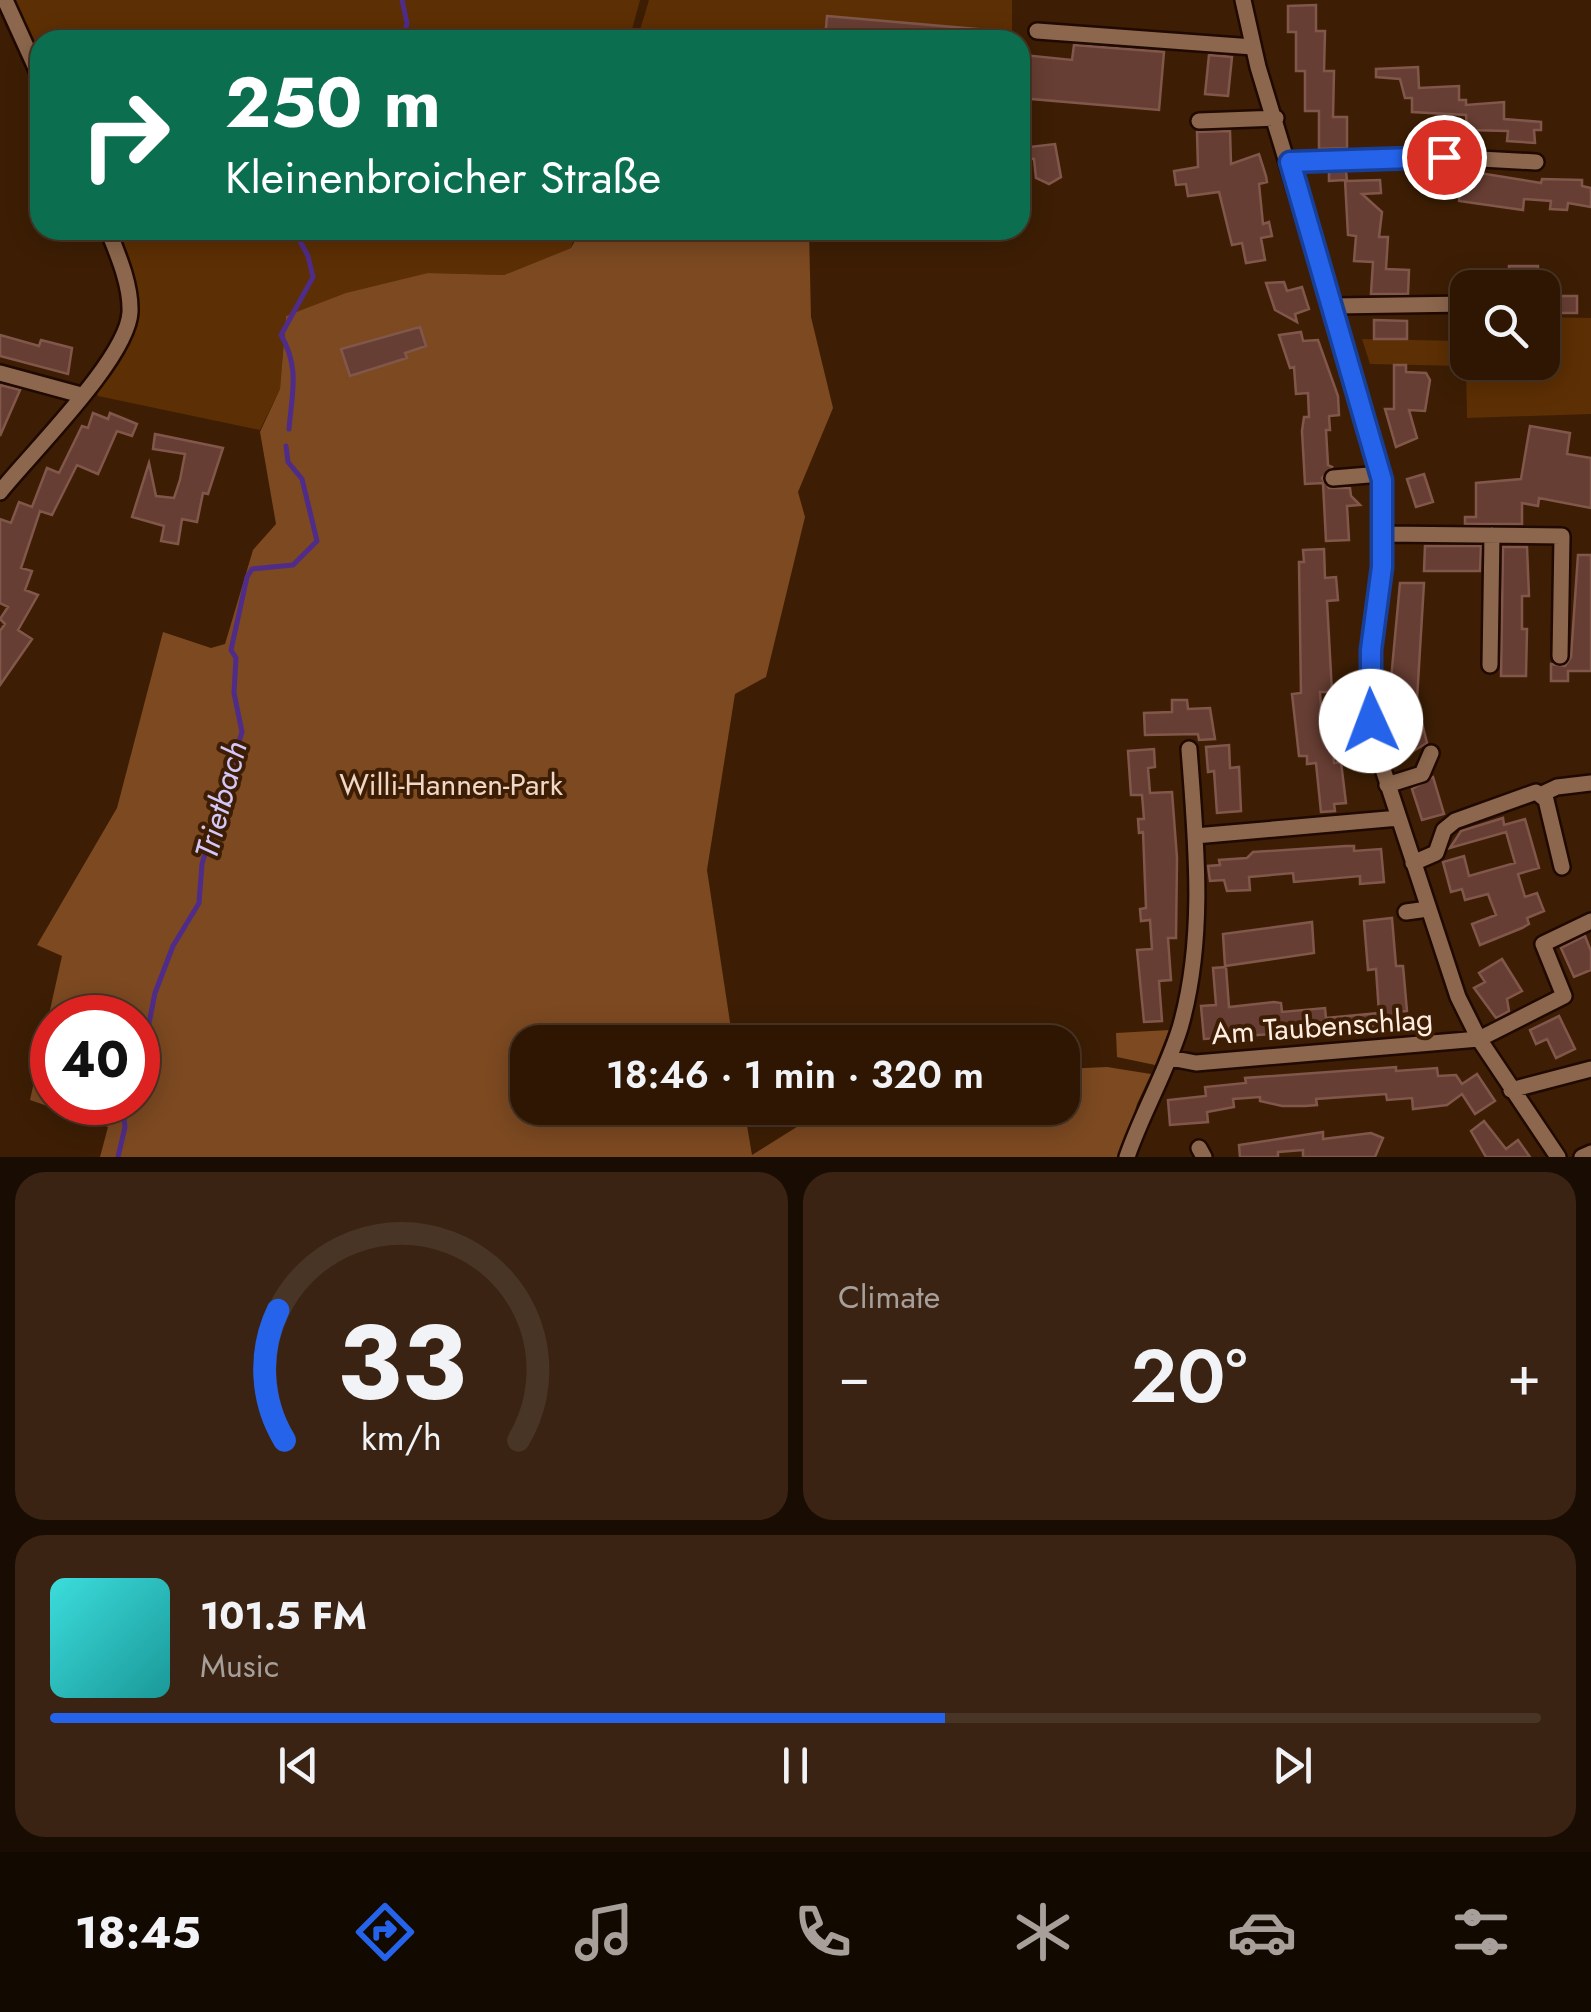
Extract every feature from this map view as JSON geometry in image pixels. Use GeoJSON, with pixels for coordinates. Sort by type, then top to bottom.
{"type":"FeatureCollection","features":[{"type":"Feature","properties":{"kind":"street"},"geometry":{"type":"LineString","coordinates":[[5,0],[30,56]]}},
{"type":"Feature","properties":{"kind":"street"},"geometry":{"type":"LineString","coordinates":[[1243,0],[1253,47],[1334,306],[1381,474],[1384,534],[1368,697],[1387,785],[1451,979],[1479,1039],[1558,1157]]}},
{"type":"Feature","properties":{"kind":"street"},"geometry":{"type":"LineString","coordinates":[[1037,32],[1253,47]]}},
{"type":"Feature","properties":{"kind":"street"},"geometry":{"type":"LineString","coordinates":[[1200,121],[1276,118]]}},
{"type":"Feature","properties":{"kind":"street"},"geometry":{"type":"LineString","coordinates":[[1290,162],[1444,157],[1536,162]]}},
{"type":"Feature","properties":{"kind":"street"},"geometry":{"type":"LineString","coordinates":[[0,492],[114,354],[130,316],[128,289],[111,240]]}},
{"type":"Feature","properties":{"kind":"street"},"geometry":{"type":"LineString","coordinates":[[1334,306],[1450,304]]}},
{"type":"Feature","properties":{"kind":"street"},"geometry":{"type":"LineString","coordinates":[[0,373],[81,396]]}},
{"type":"Feature","properties":{"kind":"street"},"geometry":{"type":"LineString","coordinates":[[1333,478],[1381,474]]}},
{"type":"Feature","properties":{"kind":"street"},"geometry":{"type":"LineString","coordinates":[[1456,516],[1456,535]]}},
{"type":"Feature","properties":{"kind":"street"},"geometry":{"type":"LineString","coordinates":[[1490,665],[1500,517]]}},
{"type":"Feature","properties":{"kind":"street"},"geometry":{"type":"LineString","coordinates":[[1384,534],[1562,536],[1560,656]]}},
{"type":"Feature","properties":{"kind":"street","name":"Am Taubenschlag"},"geometry":{"type":"LineString","coordinates":[[1126,1157],[1170,1058],[1190,978],[1196,918],[1189,750]]}},
{"type":"Feature","properties":{"kind":"street"},"geometry":{"type":"LineString","coordinates":[[1387,785],[1422,774],[1432,753]]}},
{"type":"Feature","properties":{"kind":"street"},"geometry":{"type":"LineString","coordinates":[[1413,863],[1436,853],[1444,830],[1455,820],[1534,793],[1591,783]]}},
{"type":"Feature","properties":{"kind":"street"},"geometry":{"type":"LineString","coordinates":[[1542,794],[1562,867]]}},
{"type":"Feature","properties":{"kind":"street"},"geometry":{"type":"LineString","coordinates":[[1195,836],[1398,818]]}},
{"type":"Feature","properties":{"kind":"street"},"geometry":{"type":"LineString","coordinates":[[1406,912],[1428,909]]}},
{"type":"Feature","properties":{"kind":"street"},"geometry":{"type":"LineString","coordinates":[[1479,1039],[1564,996],[1543,944],[1590,919]]}},
{"type":"Feature","properties":{"kind":"street","name":"Am Taubenschlag"},"geometry":{"type":"LineString","coordinates":[[1170,1058],[1196,1064],[1479,1039]]}},
{"type":"Feature","properties":{"kind":"street"},"geometry":{"type":"LineString","coordinates":[[1511,1090],[1591,1069]]}},
{"type":"Feature","properties":{"kind":"street"},"geometry":{"type":"LineString","coordinates":[[1582,1157],[1591,1153]]}},
{"type":"Feature","properties":{"kind":"shaded area"},"geometry":{"type":"Polygon","coordinates":[[[12,0],[640,0],[632,30],[30,30],[30,39],[12,0]]]}},
{"type":"Feature","properties":{"kind":"shaded area"},"geometry":{"type":"Polygon","coordinates":[[[649,0],[1012,0],[1012,30],[640,30],[649,0]]]}},
{"type":"Feature","properties":{"kind":"shaded area"},"geometry":{"type":"Polygon","coordinates":[[[119,240],[573,240],[571,248],[504,275],[428,273],[286,316],[280,389],[260,430],[98,396],[96,390],[113,369],[132,331],[136,314],[131,276],[119,240]]]}},
{"type":"Feature","properties":{"kind":"shaded area"},"geometry":{"type":"Polygon","coordinates":[[[1560,317],[1591,318],[1591,414],[1467,418],[1466,380],[1560,380],[1560,317]]]}},
{"type":"Feature","properties":{"kind":"shaded area"},"geometry":{"type":"Polygon","coordinates":[[[1362,339],[1450,341],[1450,366],[1370,364],[1362,339]]]}},
{"type":"Feature","properties":{"kind":"green space","name":"Willi-Hannen-Park"},"geometry":{"type":"Polygon","coordinates":[[[575,240],[809,240],[811,317],[833,408],[798,492],[805,517],[766,677],[735,694],[707,870],[730,1025],[510,1025],[510,1125],[747,1125],[752,1155],[800,1125],[1080,1125],[1080,1068],[1107,1067],[1151,1074],[1137,1104],[1122,1157],[100,1157],[108,1127],[102,1125],[160,1125],[160,995],[53,995],[62,956],[37,945],[117,808],[163,632],[211,648],[225,644],[253,550],[276,524],[260,432],[280,389],[286,316],[346,293],[428,273],[504,275],[571,248],[575,240]]]}},
{"type":"Feature","properties":{"kind":"green space"},"geometry":{"type":"Polygon","coordinates":[[[1169,1030],[1155,1065],[1117,1057],[1116,1033],[1169,1030]]]}},
{"type":"Feature","properties":{"kind":"building"},"geometry":{"type":"Polygon","coordinates":[[[1316,5],[1316,31],[1325,31],[1324,71],[1334,71],[1333,117],[1347,117],[1347,148],[1319,149],[1319,111],[1305,111],[1305,71],[1296,71],[1296,32],[1288,32],[1288,6],[1316,5]]]}},
{"type":"Feature","properties":{"kind":"building"},"geometry":{"type":"Polygon","coordinates":[[[827,16],[988,30],[826,30],[827,16]]]}},
{"type":"Feature","properties":{"kind":"building"},"geometry":{"type":"Polygon","coordinates":[[[1074,45],[1164,52],[1159,110],[1030,99],[1030,56],[1072,60],[1074,45]]]}},
{"type":"Feature","properties":{"kind":"building"},"geometry":{"type":"Polygon","coordinates":[[[1209,55],[1232,57],[1228,96],[1205,94],[1209,55]]]}},
{"type":"Feature","properties":{"kind":"building"},"geometry":{"type":"Polygon","coordinates":[[[1418,67],[1419,88],[1459,86],[1459,100],[1466,100],[1466,105],[1504,102],[1504,119],[1541,122],[1541,130],[1534,130],[1535,143],[1507,141],[1508,131],[1467,130],[1466,115],[1412,112],[1412,98],[1405,98],[1400,79],[1376,77],[1376,69],[1418,67]]]}},
{"type":"Feature","properties":{"kind":"building"},"geometry":{"type":"Polygon","coordinates":[[[1230,131],[1231,164],[1259,154],[1266,176],[1267,182],[1259,184],[1263,224],[1269,222],[1272,236],[1261,238],[1265,260],[1246,263],[1242,243],[1232,245],[1219,192],[1188,196],[1186,184],[1176,185],[1174,171],[1198,167],[1197,132],[1230,131]]]}},
{"type":"Feature","properties":{"kind":"building"},"geometry":{"type":"Polygon","coordinates":[[[1055,144],[1061,177],[1049,184],[1036,178],[1030,147],[1055,144]]]}},
{"type":"Feature","properties":{"kind":"building"},"geometry":{"type":"Polygon","coordinates":[[[1448,168],[1541,183],[1542,179],[1582,180],[1582,186],[1591,188],[1591,207],[1568,203],[1567,210],[1550,209],[1551,201],[1524,199],[1523,210],[1459,201],[1460,183],[1447,182],[1448,168]]]}},
{"type":"Feature","properties":{"kind":"building"},"geometry":{"type":"Polygon","coordinates":[[[1329,171],[1346,171],[1347,181],[1380,180],[1381,193],[1362,194],[1382,212],[1379,237],[1388,237],[1386,269],[1409,270],[1408,294],[1371,294],[1373,262],[1354,261],[1356,236],[1348,235],[1345,180],[1329,181],[1329,171]]]}},
{"type":"Feature","properties":{"kind":"building"},"geometry":{"type":"Polygon","coordinates":[[[1509,266],[1538,266],[1538,270],[1509,270],[1509,266]]]}},
{"type":"Feature","properties":{"kind":"building"},"geometry":{"type":"Polygon","coordinates":[[[1284,282],[1287,291],[1302,287],[1309,309],[1295,314],[1297,322],[1275,310],[1266,283],[1284,282]]]}},
{"type":"Feature","properties":{"kind":"building"},"geometry":{"type":"Polygon","coordinates":[[[1560,296],[1577,296],[1577,313],[1560,313],[1560,296]]]}},
{"type":"Feature","properties":{"kind":"building"},"geometry":{"type":"Polygon","coordinates":[[[1374,320],[1407,321],[1407,339],[1374,339],[1374,320]]]}},
{"type":"Feature","properties":{"kind":"building"},"geometry":{"type":"Polygon","coordinates":[[[420,327],[426,346],[405,353],[407,358],[350,376],[341,349],[420,327]]]}},
{"type":"Feature","properties":{"kind":"building"},"geometry":{"type":"Polygon","coordinates":[[[1301,332],[1303,341],[1318,340],[1338,396],[1339,415],[1329,416],[1330,430],[1326,430],[1328,465],[1332,467],[1322,478],[1329,488],[1350,488],[1351,496],[1360,505],[1347,506],[1349,540],[1326,541],[1323,483],[1305,484],[1302,431],[1304,417],[1309,417],[1308,393],[1296,394],[1294,367],[1290,368],[1279,335],[1301,332]]]}},
{"type":"Feature","properties":{"kind":"building"},"geometry":{"type":"Polygon","coordinates":[[[0,335],[39,346],[41,340],[72,348],[68,374],[0,356],[0,335]]]}},
{"type":"Feature","properties":{"kind":"building"},"geometry":{"type":"Polygon","coordinates":[[[1394,365],[1406,365],[1406,372],[1426,373],[1430,380],[1425,411],[1409,410],[1417,438],[1396,447],[1385,409],[1394,409],[1394,365]]]}},
{"type":"Feature","properties":{"kind":"building"},"geometry":{"type":"Polygon","coordinates":[[[0,385],[20,390],[0,436],[0,385]]]}},
{"type":"Feature","properties":{"kind":"building"},"geometry":{"type":"Polygon","coordinates":[[[93,413],[108,419],[110,413],[137,424],[132,436],[117,431],[98,474],[77,465],[52,515],[40,511],[21,568],[32,571],[25,590],[38,595],[18,630],[32,639],[0,685],[0,631],[5,624],[0,619],[8,607],[0,603],[0,519],[11,523],[19,502],[32,507],[47,468],[59,473],[82,426],[88,428],[93,413]]]}},
{"type":"Feature","properties":{"kind":"building"},"geometry":{"type":"Polygon","coordinates":[[[1530,426],[1570,433],[1567,454],[1591,458],[1591,508],[1539,498],[1538,506],[1522,503],[1522,524],[1465,524],[1465,517],[1476,517],[1476,483],[1521,479],[1530,426]]]}},
{"type":"Feature","properties":{"kind":"building"},"geometry":{"type":"Polygon","coordinates":[[[155,434],[223,448],[208,494],[203,493],[197,522],[182,519],[178,544],[161,541],[164,526],[132,517],[149,463],[156,496],[174,498],[180,480],[185,454],[153,449],[155,434]]]}},
{"type":"Feature","properties":{"kind":"building"},"geometry":{"type":"Polygon","coordinates":[[[1424,474],[1433,502],[1416,507],[1407,479],[1424,474]]]}},
{"type":"Feature","properties":{"kind":"building"},"geometry":{"type":"Polygon","coordinates":[[[1425,546],[1481,546],[1480,571],[1424,571],[1425,546]]]}},
{"type":"Feature","properties":{"kind":"building"},"geometry":{"type":"Polygon","coordinates":[[[1503,547],[1527,547],[1529,596],[1522,596],[1522,629],[1527,629],[1526,676],[1501,676],[1503,547]]]}},
{"type":"Feature","properties":{"kind":"building"},"geometry":{"type":"Polygon","coordinates":[[[1324,549],[1325,578],[1336,577],[1338,600],[1327,601],[1332,692],[1320,692],[1323,740],[1333,739],[1334,763],[1341,762],[1346,803],[1334,804],[1335,811],[1321,812],[1316,763],[1307,764],[1307,756],[1299,756],[1292,694],[1301,693],[1299,562],[1304,562],[1303,550],[1324,549]]]}},
{"type":"Feature","properties":{"kind":"building"},"geometry":{"type":"Polygon","coordinates":[[[1578,555],[1591,555],[1591,671],[1568,671],[1568,681],[1551,681],[1551,664],[1565,666],[1571,657],[1578,555]]]}},
{"type":"Feature","properties":{"kind":"building"},"geometry":{"type":"Polygon","coordinates":[[[1400,583],[1424,583],[1416,716],[1420,715],[1427,743],[1408,754],[1407,747],[1400,749],[1394,701],[1389,701],[1400,583]]]}},
{"type":"Feature","properties":{"kind":"building"},"geometry":{"type":"Polygon","coordinates":[[[1172,700],[1187,700],[1188,709],[1210,708],[1215,739],[1199,740],[1198,734],[1145,735],[1144,713],[1172,712],[1172,700]]]}},
{"type":"Feature","properties":{"kind":"building"},"geometry":{"type":"Polygon","coordinates":[[[1229,745],[1230,768],[1239,767],[1241,811],[1217,813],[1214,771],[1208,772],[1206,747],[1229,745]]]}},
{"type":"Feature","properties":{"kind":"building"},"geometry":{"type":"Polygon","coordinates":[[[1154,749],[1155,767],[1148,768],[1150,793],[1172,792],[1177,858],[1176,938],[1168,938],[1171,980],[1159,981],[1162,1021],[1144,1022],[1137,950],[1152,949],[1150,920],[1141,921],[1140,909],[1146,908],[1143,832],[1139,833],[1138,819],[1144,819],[1142,795],[1131,795],[1128,751],[1154,749]]]}},
{"type":"Feature","properties":{"kind":"building"},"geometry":{"type":"Polygon","coordinates":[[[1433,777],[1444,814],[1422,820],[1412,789],[1433,777]]]}},
{"type":"Feature","properties":{"kind":"building"},"geometry":{"type":"Polygon","coordinates":[[[1503,818],[1504,825],[1525,819],[1539,868],[1518,874],[1525,897],[1537,893],[1544,911],[1527,918],[1529,924],[1522,928],[1480,945],[1472,924],[1496,915],[1488,894],[1465,900],[1462,889],[1451,892],[1443,862],[1464,856],[1469,876],[1515,863],[1506,832],[1450,848],[1461,831],[1503,818]]]}},
{"type":"Feature","properties":{"kind":"building"},"geometry":{"type":"Polygon","coordinates":[[[1354,846],[1354,851],[1381,849],[1384,882],[1360,884],[1360,876],[1294,882],[1293,873],[1249,877],[1250,890],[1227,891],[1224,880],[1210,881],[1208,866],[1220,865],[1219,860],[1247,858],[1253,852],[1354,846]]]}},
{"type":"Feature","properties":{"kind":"building"},"geometry":{"type":"Polygon","coordinates":[[[1392,918],[1396,966],[1403,966],[1407,1011],[1394,1012],[1395,1025],[1204,1039],[1201,1006],[1216,1005],[1213,968],[1226,967],[1229,1007],[1274,1002],[1281,1003],[1282,1012],[1325,1008],[1326,1018],[1379,1013],[1376,969],[1368,970],[1364,921],[1392,918]]]}},
{"type":"Feature","properties":{"kind":"building"},"geometry":{"type":"Polygon","coordinates":[[[1312,922],[1314,953],[1225,966],[1223,934],[1312,922]]]}},
{"type":"Feature","properties":{"kind":"building"},"geometry":{"type":"Polygon","coordinates":[[[1585,936],[1591,951],[1591,970],[1574,977],[1561,948],[1585,936]]]}},
{"type":"Feature","properties":{"kind":"building"},"geometry":{"type":"Polygon","coordinates":[[[1502,959],[1522,991],[1507,999],[1509,1011],[1496,1018],[1474,988],[1485,982],[1479,973],[1502,959]]]}},
{"type":"Feature","properties":{"kind":"building"},"geometry":{"type":"Polygon","coordinates":[[[1559,1016],[1575,1049],[1556,1058],[1547,1039],[1536,1044],[1530,1030],[1559,1016]]]}},
{"type":"Feature","properties":{"kind":"building"},"geometry":{"type":"Polygon","coordinates":[[[1396,1067],[1396,1071],[1437,1068],[1438,1076],[1456,1075],[1462,1084],[1477,1074],[1495,1101],[1475,1114],[1462,1094],[1447,1105],[1413,1109],[1412,1098],[1387,1100],[1386,1094],[1316,1099],[1317,1105],[1305,1106],[1282,1106],[1260,1101],[1260,1097],[1233,1099],[1234,1107],[1207,1112],[1208,1122],[1170,1125],[1168,1100],[1206,1096],[1205,1087],[1246,1083],[1245,1078],[1396,1067]]]}},
{"type":"Feature","properties":{"kind":"building"},"geometry":{"type":"Polygon","coordinates":[[[1484,1121],[1506,1149],[1518,1140],[1530,1157],[1486,1157],[1471,1131],[1484,1121]]]}},
{"type":"Feature","properties":{"kind":"building"},"geometry":{"type":"Polygon","coordinates":[[[1323,1132],[1323,1139],[1371,1133],[1383,1138],[1375,1157],[1303,1157],[1303,1150],[1278,1152],[1278,1157],[1240,1157],[1239,1145],[1323,1132]]]}},
{"type":"Feature","properties":{"kind":"waterway","name":"Trietbach"},"geometry":{"type":"LineString","coordinates":[[402,0],[405,30]]}},
{"type":"Feature","properties":{"kind":"waterway","name":"Trietbach"},"geometry":{"type":"LineString","coordinates":[[289,429],[293,370],[281,335],[313,277],[299,240]]}},
{"type":"Feature","properties":{"kind":"waterway","name":"Trietbach"},"geometry":{"type":"LineString","coordinates":[[155,995],[173,946],[199,903],[202,864],[242,732],[234,693],[236,658],[231,650],[247,577],[252,569],[293,565],[317,541],[302,479],[288,462],[286,446]]}},
{"type":"Feature","properties":{"kind":"waterway","name":"Trietbach"},"geometry":{"type":"LineString","coordinates":[[118,1157],[125,1125]]}},
{"type":"Feature","properties":{"kind":"route"},"geometry":{"type":"LineString","coordinates":[[1371,721],[1368,697],[1382,567],[1382,480],[1290,162],[1444,157]]}}]}
